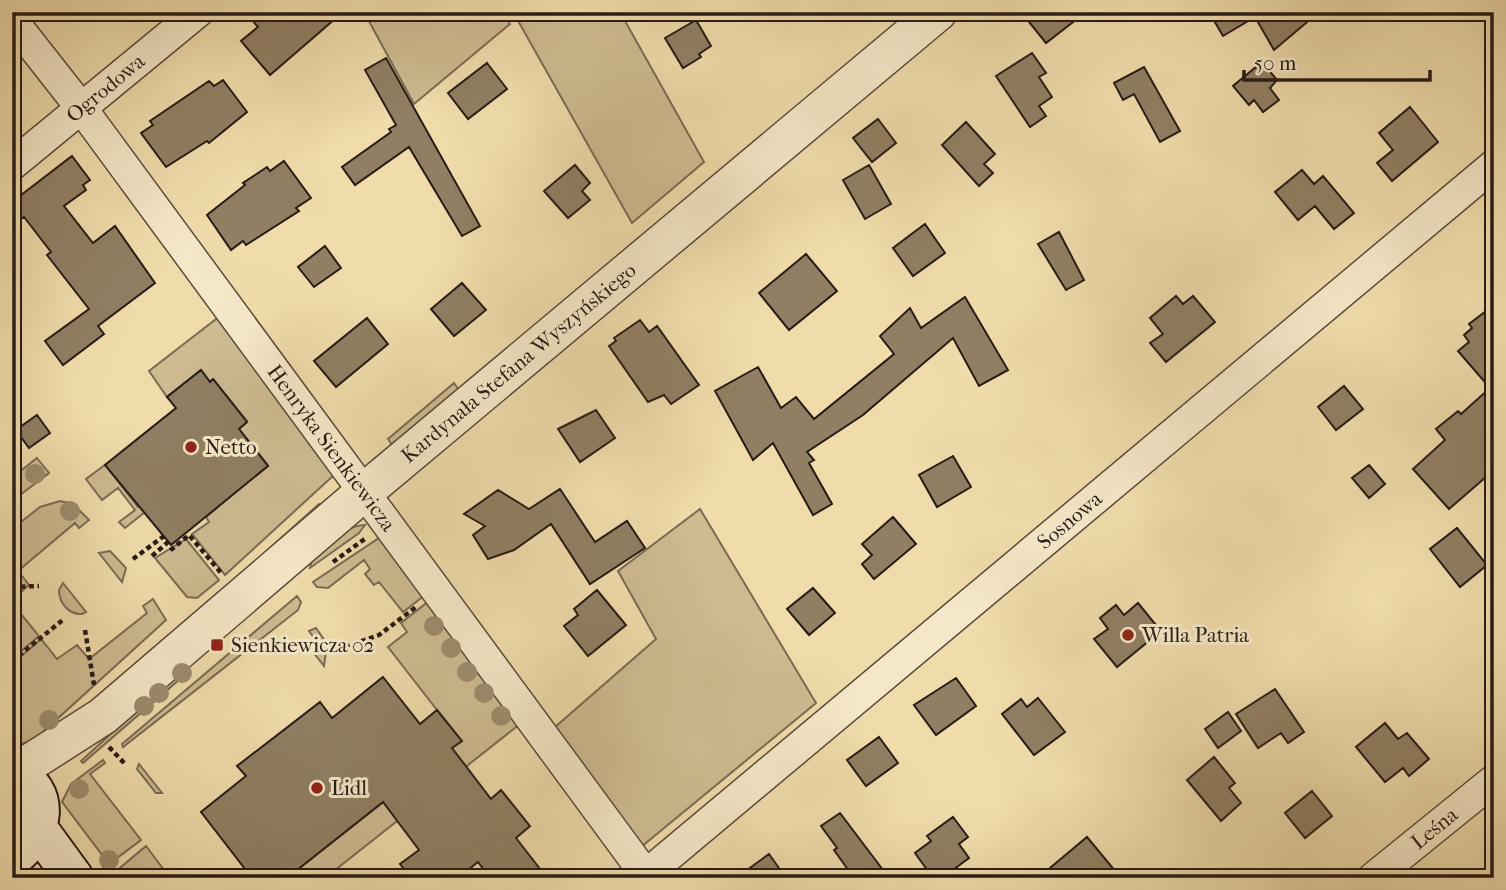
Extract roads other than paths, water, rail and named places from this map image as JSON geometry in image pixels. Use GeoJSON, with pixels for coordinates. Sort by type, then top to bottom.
{"type":"FeatureCollection","features":[{"type":"Feature","properties":{"kind":"main road"},"geometry":{"type":"LineString","coordinates":[[25,793],[28,847],[12,858],[42,878]]}},
{"type":"Feature","properties":{"kind":"main road"},"geometry":{"type":"LineString","coordinates":[[25,793],[74,878]]}},
{"type":"Feature","properties":{"kind":"street","name":"Ogrodowa"},"geometry":{"type":"LineString","coordinates":[[12,165],[198,12]]}},
{"type":"Feature","properties":{"kind":"street","name":"Kardynała Stefana Wyszyńskiego"},"geometry":{"type":"LineString","coordinates":[[25,793],[102,717],[363,494],[938,12]]}},
{"type":"Feature","properties":{"kind":"street","name":"Henryka Sienkiewicza"},"geometry":{"type":"LineString","coordinates":[[12,20],[82,109],[363,494],[648,876]]}},
{"type":"Feature","properties":{"kind":"street","name":"Sosnowa"},"geometry":{"type":"LineString","coordinates":[[648,876],[1494,165]]}},
{"type":"Feature","properties":{"kind":"street","name":"Leśna"},"geometry":{"type":"LineString","coordinates":[[1373,878],[1494,780]]}},
{"type":"Feature","properties":{"kind":"place","name":"Netto"},"geometry":{"type":"Point","coordinates":[191,447]}},
{"type":"Feature","properties":{"kind":"place","name":"Willa Patria"},"geometry":{"type":"Point","coordinates":[1128,635]}},
{"type":"Feature","properties":{"kind":"place","name":"Sienkiewicza 02"},"geometry":{"type":"Point","coordinates":[217,645]}},
{"type":"Feature","properties":{"kind":"place","name":"Lidl"},"geometry":{"type":"Point","coordinates":[317,788]}}]}
